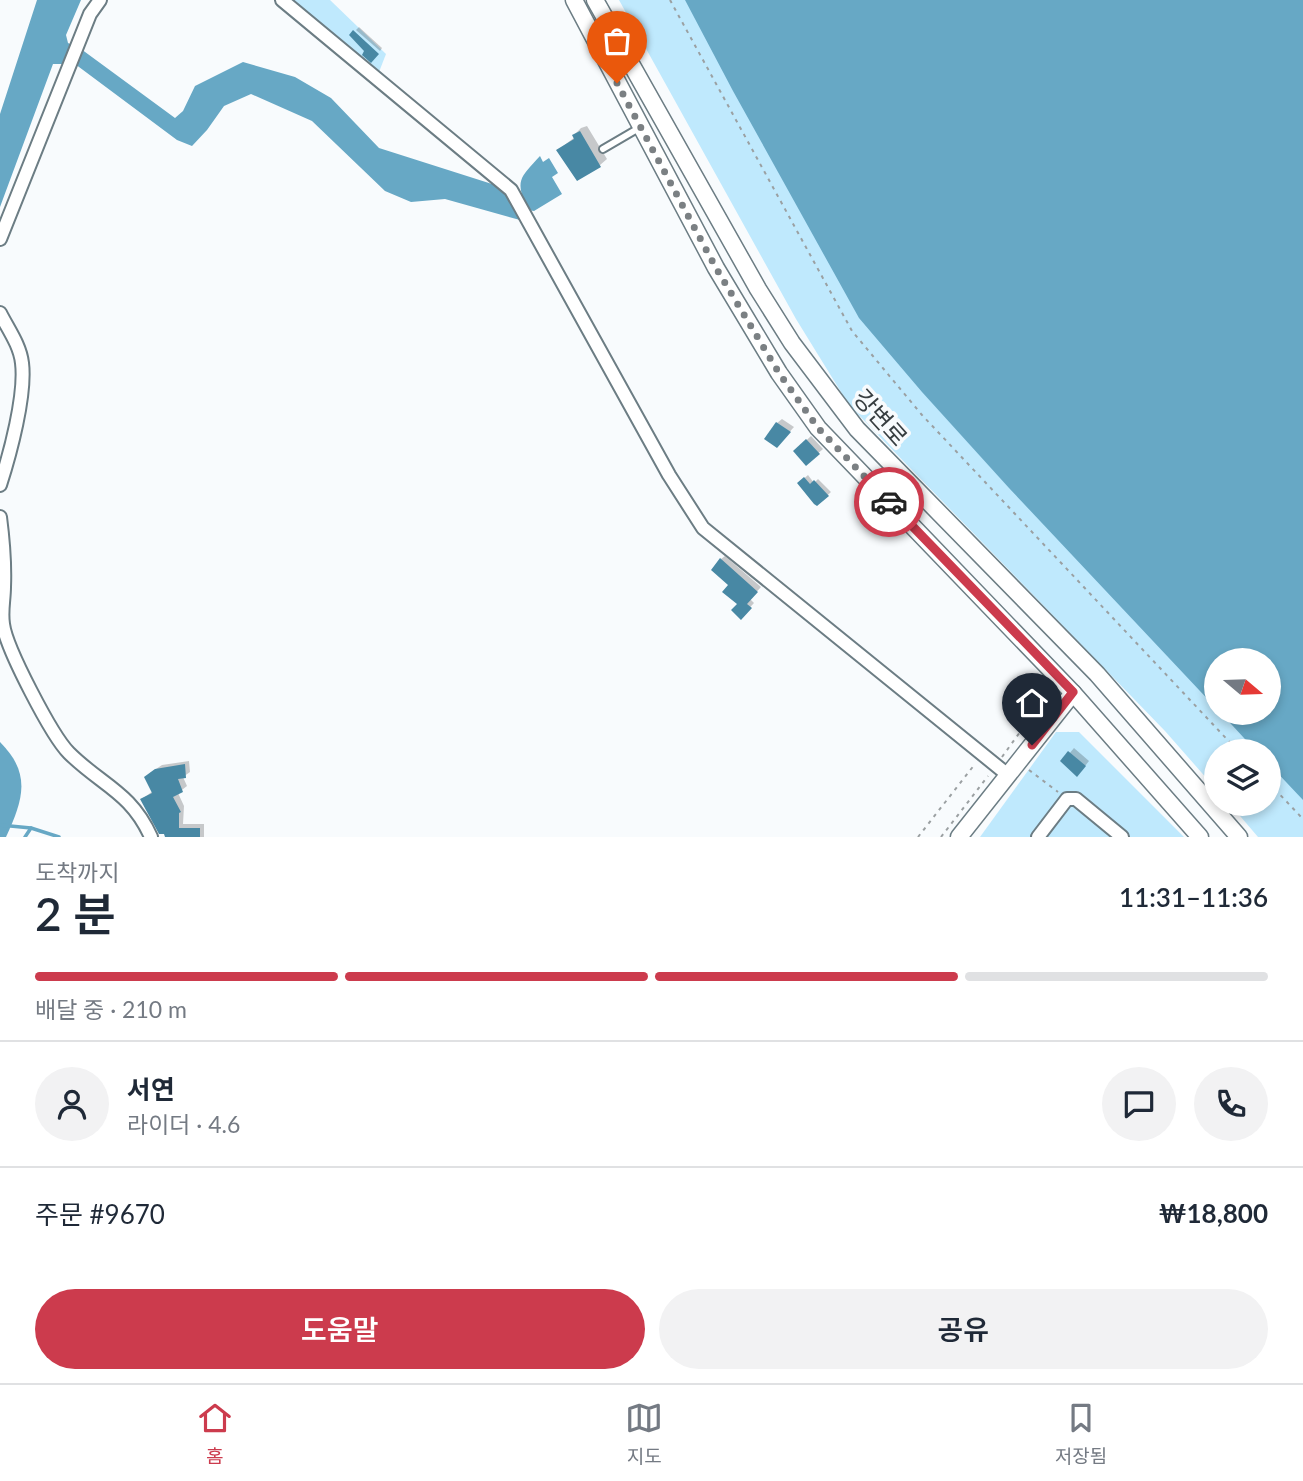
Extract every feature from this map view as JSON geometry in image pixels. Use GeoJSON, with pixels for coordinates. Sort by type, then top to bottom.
{"type":"FeatureCollection","features":[{"type":"Feature","properties":{"kind":"street"},"geometry":{"type":"LineString","coordinates":[[0,239],[90,14],[100,0]]}},
{"type":"Feature","properties":{"kind":"street"},"geometry":{"type":"LineString","coordinates":[[282,0],[511,190],[669,475],[703,528],[982,754],[1013,768]]}},
{"type":"Feature","properties":{"kind":"street","name":"강변로"},"geometry":{"type":"LineString","coordinates":[[574,0],[723,279],[779,373],[818,428],[1073,692],[1200,837]]}},
{"type":"Feature","properties":{"kind":"street","name":"강변로"},"geometry":{"type":"LineString","coordinates":[[596,0],[758,289],[824,389],[857,429],[1097,674],[1239,837]]}},
{"type":"Feature","properties":{"kind":"street"},"geometry":{"type":"LineString","coordinates":[[0,313],[17,345],[22,362],[22,381],[11,453],[0,485]]}},
{"type":"Feature","properties":{"kind":"street"},"geometry":{"type":"LineString","coordinates":[[0,517],[4,547],[3,628],[26,681],[68,753],[123,796],[138,813],[151,837]]}},
{"type":"Feature","properties":{"kind":"street"},"geometry":{"type":"LineString","coordinates":[[959,837],[1073,692]]}},
{"type":"Feature","properties":{"kind":"street"},"geometry":{"type":"LineString","coordinates":[[1038,837],[1067,799],[1076,799],[1122,837]]}},
{"type":"Feature","properties":{"kind":"lane"},"geometry":{"type":"LineString","coordinates":[[603,149],[641,127]]}},
{"type":"Feature","properties":{"kind":"path"},"geometry":{"type":"LineString","coordinates":[[670,0],[852,331],[922,415],[1227,739]]}},
{"type":"Feature","properties":{"kind":"path"},"geometry":{"type":"LineString","coordinates":[[918,837],[982,754]]}},
{"type":"Feature","properties":{"kind":"path"},"geometry":{"type":"LineString","coordinates":[[1013,768],[1067,799]]}},
{"type":"Feature","properties":{"kind":"path"},"geometry":{"type":"LineString","coordinates":[[1281,796],[1303,819]]}},
{"type":"Feature","properties":{"kind":"shaded area"},"geometry":{"type":"Polygon","coordinates":[[[37,0],[81,0],[66,35],[68,43],[81,49],[175,118],[183,111],[195,86],[243,62],[295,77],[331,98],[379,148],[492,184],[511,199],[522,215],[520,220],[445,199],[411,202],[385,191],[312,121],[251,94],[224,106],[192,146],[177,140],[75,64],[53,64],[0,207],[0,114],[37,0]]]}},
{"type":"Feature","properties":{"kind":"shaded area"},"geometry":{"type":"Polygon","coordinates":[[[290,0],[330,0],[386,54],[379,72],[290,0]]]}},
{"type":"Feature","properties":{"kind":"shaded area"},"geometry":{"type":"Polygon","coordinates":[[[619,0],[1303,0],[1303,837],[1258,837],[1240,816],[1281,816],[1281,739],[1204,739],[1204,775],[1165,731],[849,405],[796,319],[619,0]]]}},
{"type":"Feature","properties":{"kind":"shaded area"},"geometry":{"type":"Polygon","coordinates":[[[685,0],[1303,0],[1303,800],[1281,777],[1281,739],[1245,739],[1232,725],[1281,725],[1281,648],[1204,648],[1204,695],[1009,488],[859,318],[685,0]]]}},
{"type":"Feature","properties":{"kind":"shaded area"},"geometry":{"type":"Polygon","coordinates":[[[540,156],[543,162],[549,158],[558,173],[552,177],[562,194],[534,211],[528,210],[521,192],[521,180],[540,156]]]}},
{"type":"Feature","properties":{"kind":"shaded area"},"geometry":{"type":"Polygon","coordinates":[[[1056,732],[1079,732],[1184,837],[980,837],[1056,732]]]}},
{"type":"Feature","properties":{"kind":"shaded area"},"geometry":{"type":"Polygon","coordinates":[[[0,742],[17,765],[21,788],[17,811],[6,837],[0,837],[0,742]]]}},
{"type":"Feature","properties":{"kind":"building"},"geometry":{"type":"Polygon","coordinates":[[[353,30],[379,54],[371,63],[362,55],[364,51],[349,35],[353,30]]]}},
{"type":"Feature","properties":{"kind":"building"},"geometry":{"type":"Polygon","coordinates":[[[580,131],[601,167],[577,181],[556,150],[574,139],[572,135],[580,131]]]}},
{"type":"Feature","properties":{"kind":"building"},"geometry":{"type":"Polygon","coordinates":[[[776,422],[791,432],[777,448],[764,439],[776,422]]]}},
{"type":"Feature","properties":{"kind":"building"},"geometry":{"type":"Polygon","coordinates":[[[806,439],[820,454],[806,466],[793,451],[806,439]]]}},
{"type":"Feature","properties":{"kind":"building"},"geometry":{"type":"Polygon","coordinates":[[[804,477],[810,484],[814,480],[829,496],[817,506],[797,483],[804,477]]]}},
{"type":"Feature","properties":{"kind":"building"},"geometry":{"type":"Polygon","coordinates":[[[720,558],[758,592],[747,604],[752,608],[741,620],[731,610],[737,604],[722,592],[728,585],[711,570],[720,558]]]}},
{"type":"Feature","properties":{"kind":"building"},"geometry":{"type":"Polygon","coordinates":[[[1068,751],[1086,766],[1077,777],[1060,761],[1068,751]]]}},
{"type":"Feature","properties":{"kind":"building"},"geometry":{"type":"Polygon","coordinates":[[[185,764],[186,778],[178,779],[183,792],[173,797],[181,812],[179,828],[200,828],[200,837],[165,837],[164,834],[159,834],[140,799],[152,793],[144,777],[155,769],[185,764]]]}},
{"type":"Feature","properties":{"kind":"waterway"},"geometry":{"type":"LineString","coordinates":[[0,825],[31,828],[59,837]]}},
{"type":"Feature","properties":{"kind":"waterway"},"geometry":{"type":"LineString","coordinates":[[25,837],[31,828]]}},
{"type":"Feature","properties":{"kind":"way so far"},"geometry":{"type":"LineString","coordinates":[[617,83],[716,268],[779,373],[818,428],[889,502]]}},
{"type":"Feature","properties":{"kind":"route"},"geometry":{"type":"LineString","coordinates":[[889,502],[1073,692],[1032,745]]}}]}
